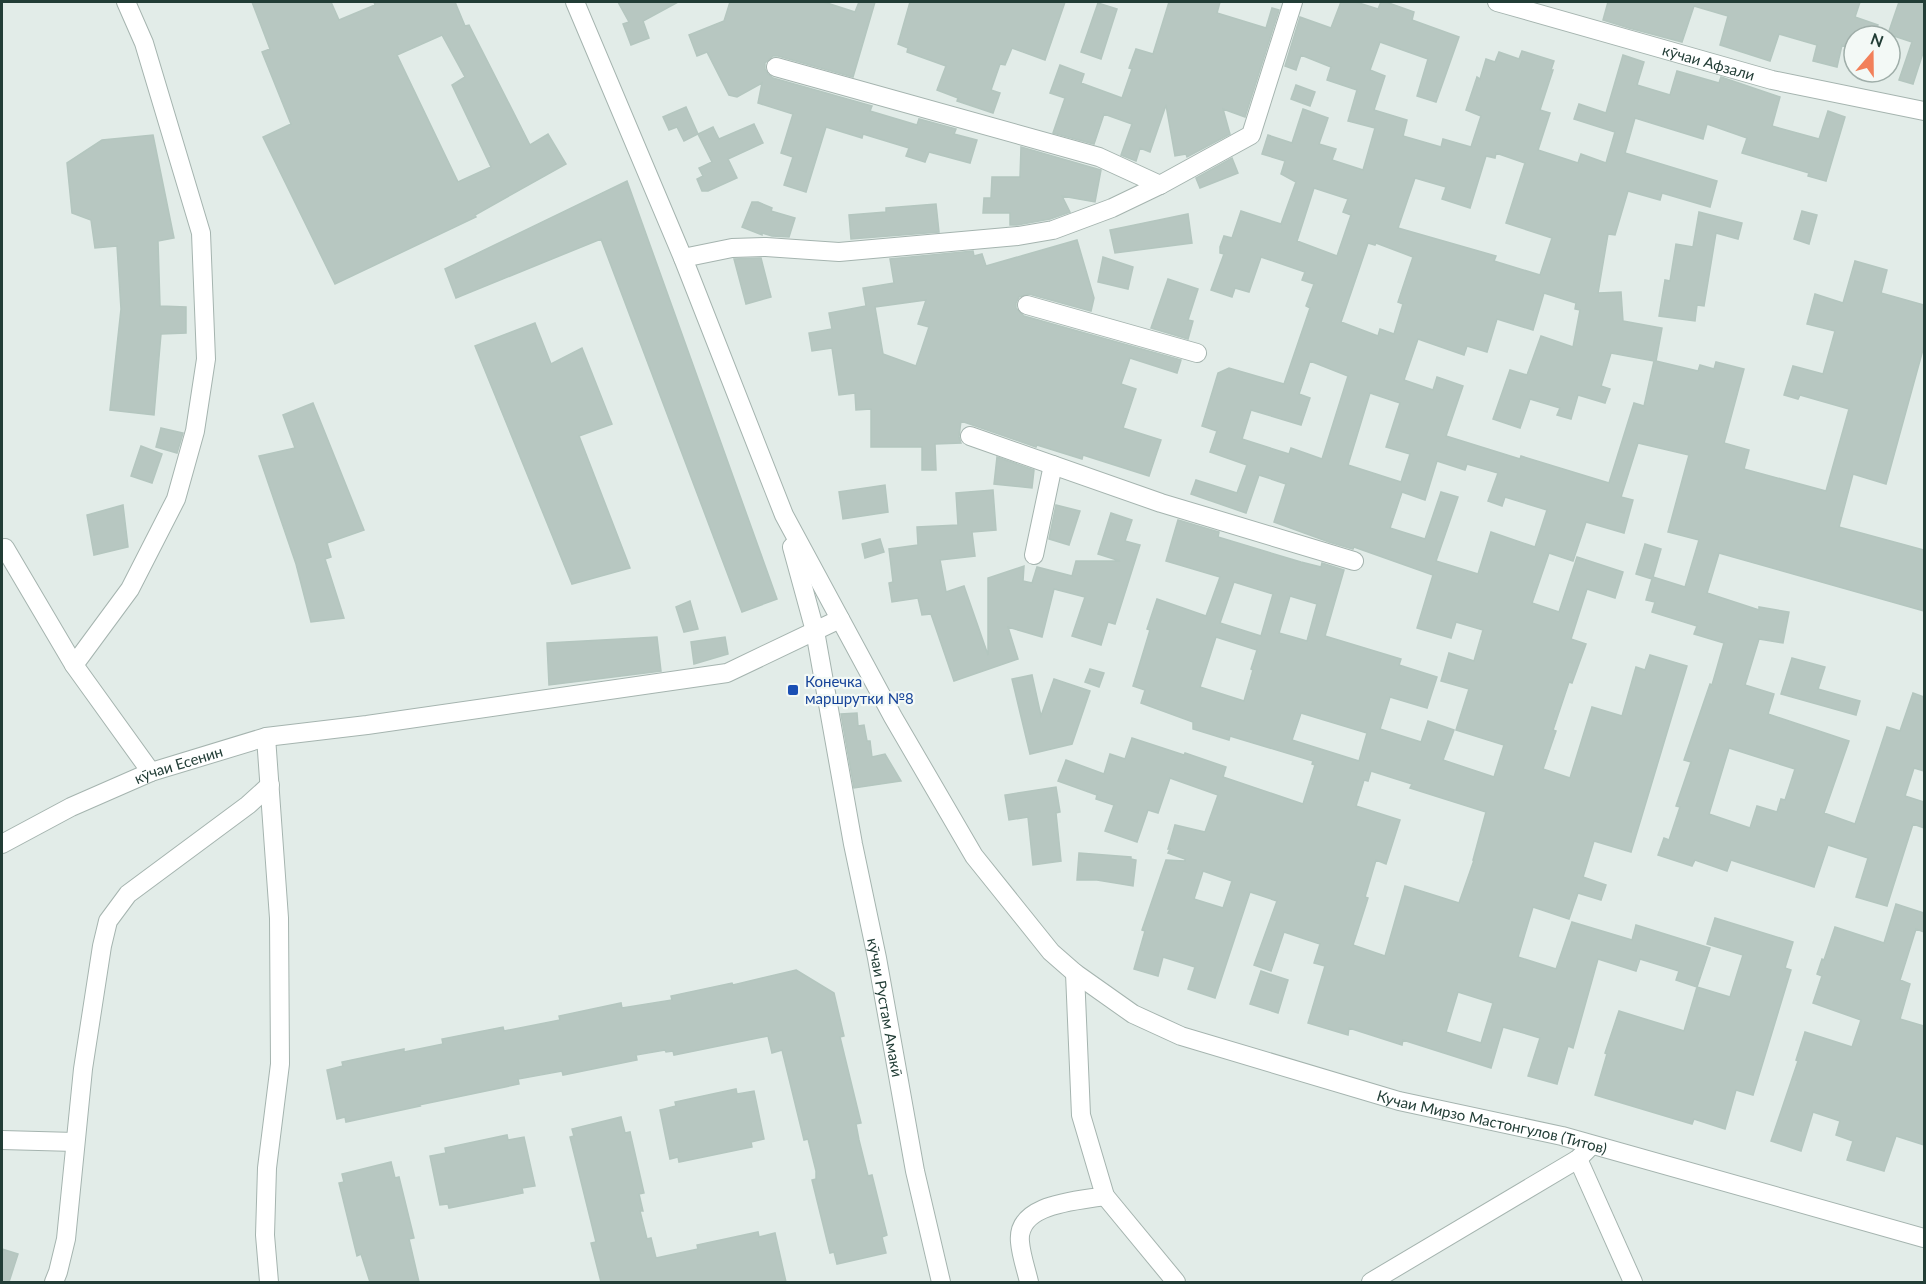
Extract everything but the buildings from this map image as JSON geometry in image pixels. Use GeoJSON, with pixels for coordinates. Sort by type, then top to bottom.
{"type":"FeatureCollection","features":[{"type":"Feature","properties":{"kind":"street"},"geometry":{"type":"LineString","coordinates":[[74,665],[130,589],[176,499],[195,431],[206,359],[201,233],[144,43],[126,2]]}},
{"type":"Feature","properties":{"kind":"street"},"geometry":{"type":"LineString","coordinates":[[574,2],[683,258],[784,515]]}},
{"type":"Feature","properties":{"kind":"street"},"geometry":{"type":"LineString","coordinates":[[683,258],[732,248],[766,247],[839,252],[1018,236],[1053,230],[1112,208],[1160,185],[1251,135],[1293,2]]}},
{"type":"Feature","properties":{"kind":"street","name":"кӯчаи Афзали"},"geometry":{"type":"LineString","coordinates":[[1497,2],[1772,80],[1924,111]]}},
{"type":"Feature","properties":{"kind":"street"},"geometry":{"type":"LineString","coordinates":[[776,67],[1099,158],[1160,185]]}},
{"type":"Feature","properties":{"kind":"street"},"geometry":{"type":"LineString","coordinates":[[1028,305],[1197,353]]}},
{"type":"Feature","properties":{"kind":"street"},"geometry":{"type":"LineString","coordinates":[[970,436],[1161,502],[1354,561]]}},
{"type":"Feature","properties":{"kind":"street"},"geometry":{"type":"LineString","coordinates":[[1034,555],[1053,465]]}},
{"type":"Feature","properties":{"kind":"street","name":"Кучаи Мирзо Мастонгулов (Титов)"},"geometry":{"type":"LineString","coordinates":[[784,515],[912,751],[974,856],[1051,952],[1075,973],[1133,1014],[1181,1036],[1399,1101],[1562,1136],[1584,1152],[1924,1238]]}},
{"type":"Feature","properties":{"kind":"street","name":"кӯчаи Рустам Амакӣ"},"geometry":{"type":"LineString","coordinates":[[784,515],[815,631],[915,1171],[941,1282]]}},
{"type":"Feature","properties":{"kind":"street"},"geometry":{"type":"LineString","coordinates":[[5,548],[74,665],[151,772]]}},
{"type":"Feature","properties":{"kind":"street","name":"кӯчаи Есенин"},"geometry":{"type":"LineString","coordinates":[[2,844],[71,807],[151,772],[266,737],[367,725],[727,673],[840,619]]}},
{"type":"Feature","properties":{"kind":"street"},"geometry":{"type":"LineString","coordinates":[[266,737],[279,918],[280,1064],[267,1167],[265,1235],[269,1282]]}},
{"type":"Feature","properties":{"kind":"street"},"geometry":{"type":"LineString","coordinates":[[54,1282],[66,1239],[75,1142],[100,957],[108,921],[128,894],[248,805],[270,785]]}},
{"type":"Feature","properties":{"kind":"street"},"geometry":{"type":"LineString","coordinates":[[1075,973],[1081,1115],[1105,1196],[1176,1282]]}},
{"type":"Feature","properties":{"kind":"street"},"geometry":{"type":"LineString","coordinates":[[2,1140],[75,1142]]}},
{"type":"Feature","properties":{"kind":"street"},"geometry":{"type":"LineString","coordinates":[[1371,1282],[1584,1152],[1633,1282]]}},
{"type":"Feature","properties":{"kind":"street"},"geometry":{"type":"LineString","coordinates":[[1029,1282],[1019,1240],[1022,1225],[1028,1216],[1040,1209],[1105,1196]]}},
{"type":"Feature","properties":{"kind":"place","name":"Конечка маршрутки №8"},"geometry":{"type":"Point","coordinates":[793,690]}}]}
